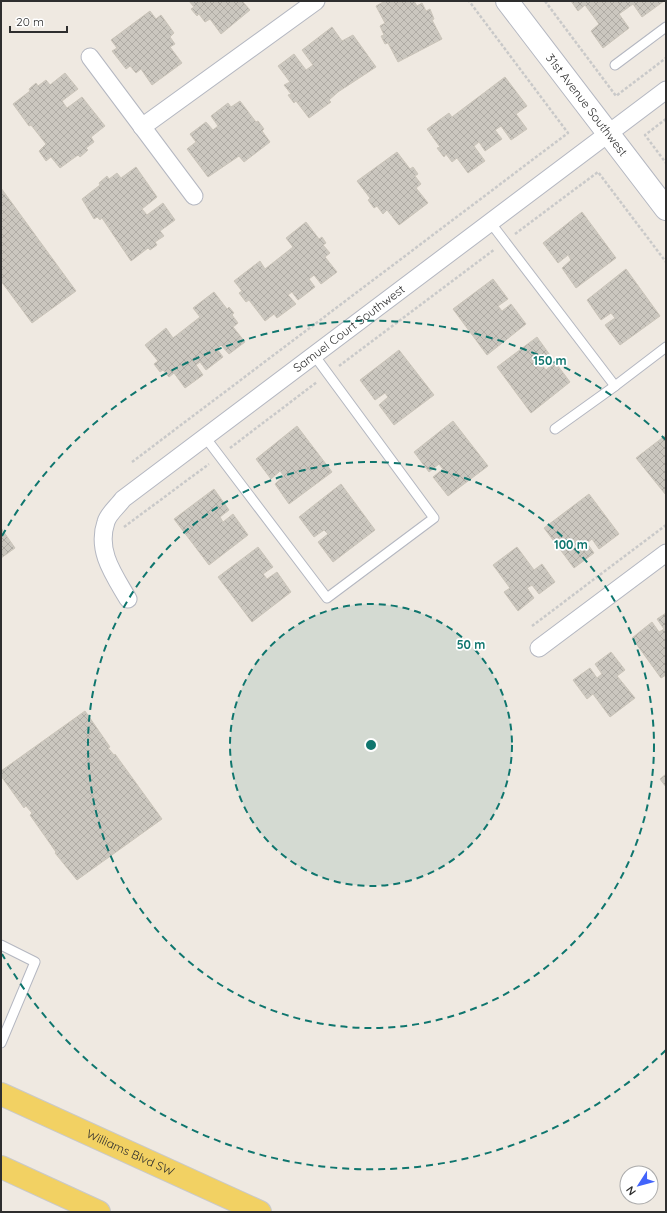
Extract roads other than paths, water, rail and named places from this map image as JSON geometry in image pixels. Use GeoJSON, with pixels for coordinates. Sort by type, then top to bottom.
{"type":"FeatureCollection","features":[{"type":"Feature","properties":{"kind":"main road","name":"Williams Blvd SW"},"geometry":{"type":"LineString","coordinates":[[1,1094],[260,1212]]}},
{"type":"Feature","properties":{"kind":"main road"},"geometry":{"type":"LineString","coordinates":[[1,1167],[99,1212]]}},
{"type":"Feature","properties":{"kind":"street"},"geometry":{"type":"LineString","coordinates":[[142,127],[316,1]]}},
{"type":"Feature","properties":{"kind":"street","name":"31st Avenue Southwest"},"geometry":{"type":"LineString","coordinates":[[507,1],[666,209]]}},
{"type":"Feature","properties":{"kind":"street"},"geometry":{"type":"LineString","coordinates":[[90,57],[194,196]]}},
{"type":"Feature","properties":{"kind":"street","name":"Samuel Court Southwest"},"geometry":{"type":"LineString","coordinates":[[128,600],[109,567],[102,545],[106,520],[123,499],[666,90]]}},
{"type":"Feature","properties":{"kind":"street"},"geometry":{"type":"LineString","coordinates":[[540,648],[666,553]]}},
{"type":"Feature","properties":{"kind":"lane"},"geometry":{"type":"LineString","coordinates":[[615,65],[666,27]]}},
{"type":"Feature","properties":{"kind":"lane"},"geometry":{"type":"LineString","coordinates":[[490,222],[615,386]]}},
{"type":"Feature","properties":{"kind":"lane"},"geometry":{"type":"LineString","coordinates":[[555,429],[666,347]]}},
{"type":"Feature","properties":{"kind":"lane"},"geometry":{"type":"LineString","coordinates":[[205,437],[327,598],[334,594],[434,518],[314,355]]}},
{"type":"Feature","properties":{"kind":"lane"},"geometry":{"type":"LineString","coordinates":[[1,945],[35,962],[1,1043]]}}]}
